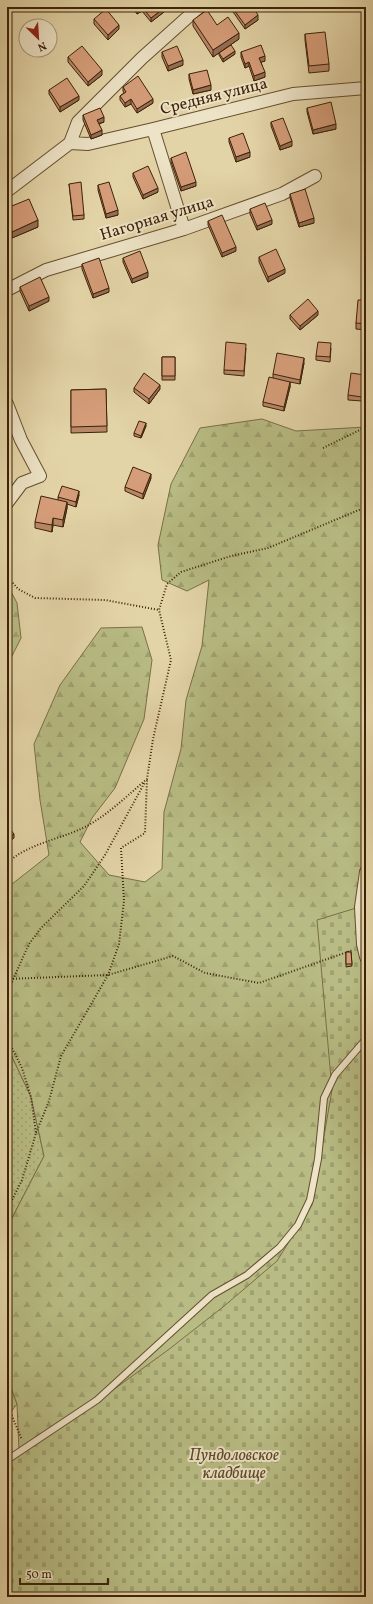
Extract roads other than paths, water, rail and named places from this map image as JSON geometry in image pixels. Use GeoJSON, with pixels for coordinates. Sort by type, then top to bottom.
{"type":"FeatureCollection","features":[{"type":"Feature","properties":{"kind":"street"},"geometry":{"type":"LineString","coordinates":[[7,191],[70,143],[78,122],[142,58],[199,7]]}},
{"type":"Feature","properties":{"kind":"street","name":"Средняя улица"},"geometry":{"type":"LineString","coordinates":[[70,143],[88,144],[293,94],[366,88]]}},
{"type":"Feature","properties":{"kind":"street"},"geometry":{"type":"LineString","coordinates":[[153,129],[184,228]]}},
{"type":"Feature","properties":{"kind":"street","name":"Нагорная улица"},"geometry":{"type":"LineString","coordinates":[[7,290],[46,270],[184,228],[282,194],[315,176]]}},
{"type":"Feature","properties":{"kind":"street"},"geometry":{"type":"LineString","coordinates":[[7,404],[21,440],[40,476],[22,483],[7,503]]}},
{"type":"Feature","properties":{"kind":"street"},"geometry":{"type":"LineString","coordinates":[[366,872],[361,907],[363,944],[366,957]]}},
{"type":"Feature","properties":{"kind":"lane"},"geometry":{"type":"LineString","coordinates":[[7,1460],[97,1400],[212,1295],[247,1275],[280,1247],[298,1225],[310,1200],[318,1159],[324,1098],[335,1075],[366,1039]]}},
{"type":"Feature","properties":{"kind":"park label","name":"Пундоловское кладбище"},"geometry":{"type":"Point","coordinates":[234,1465]}}]}
